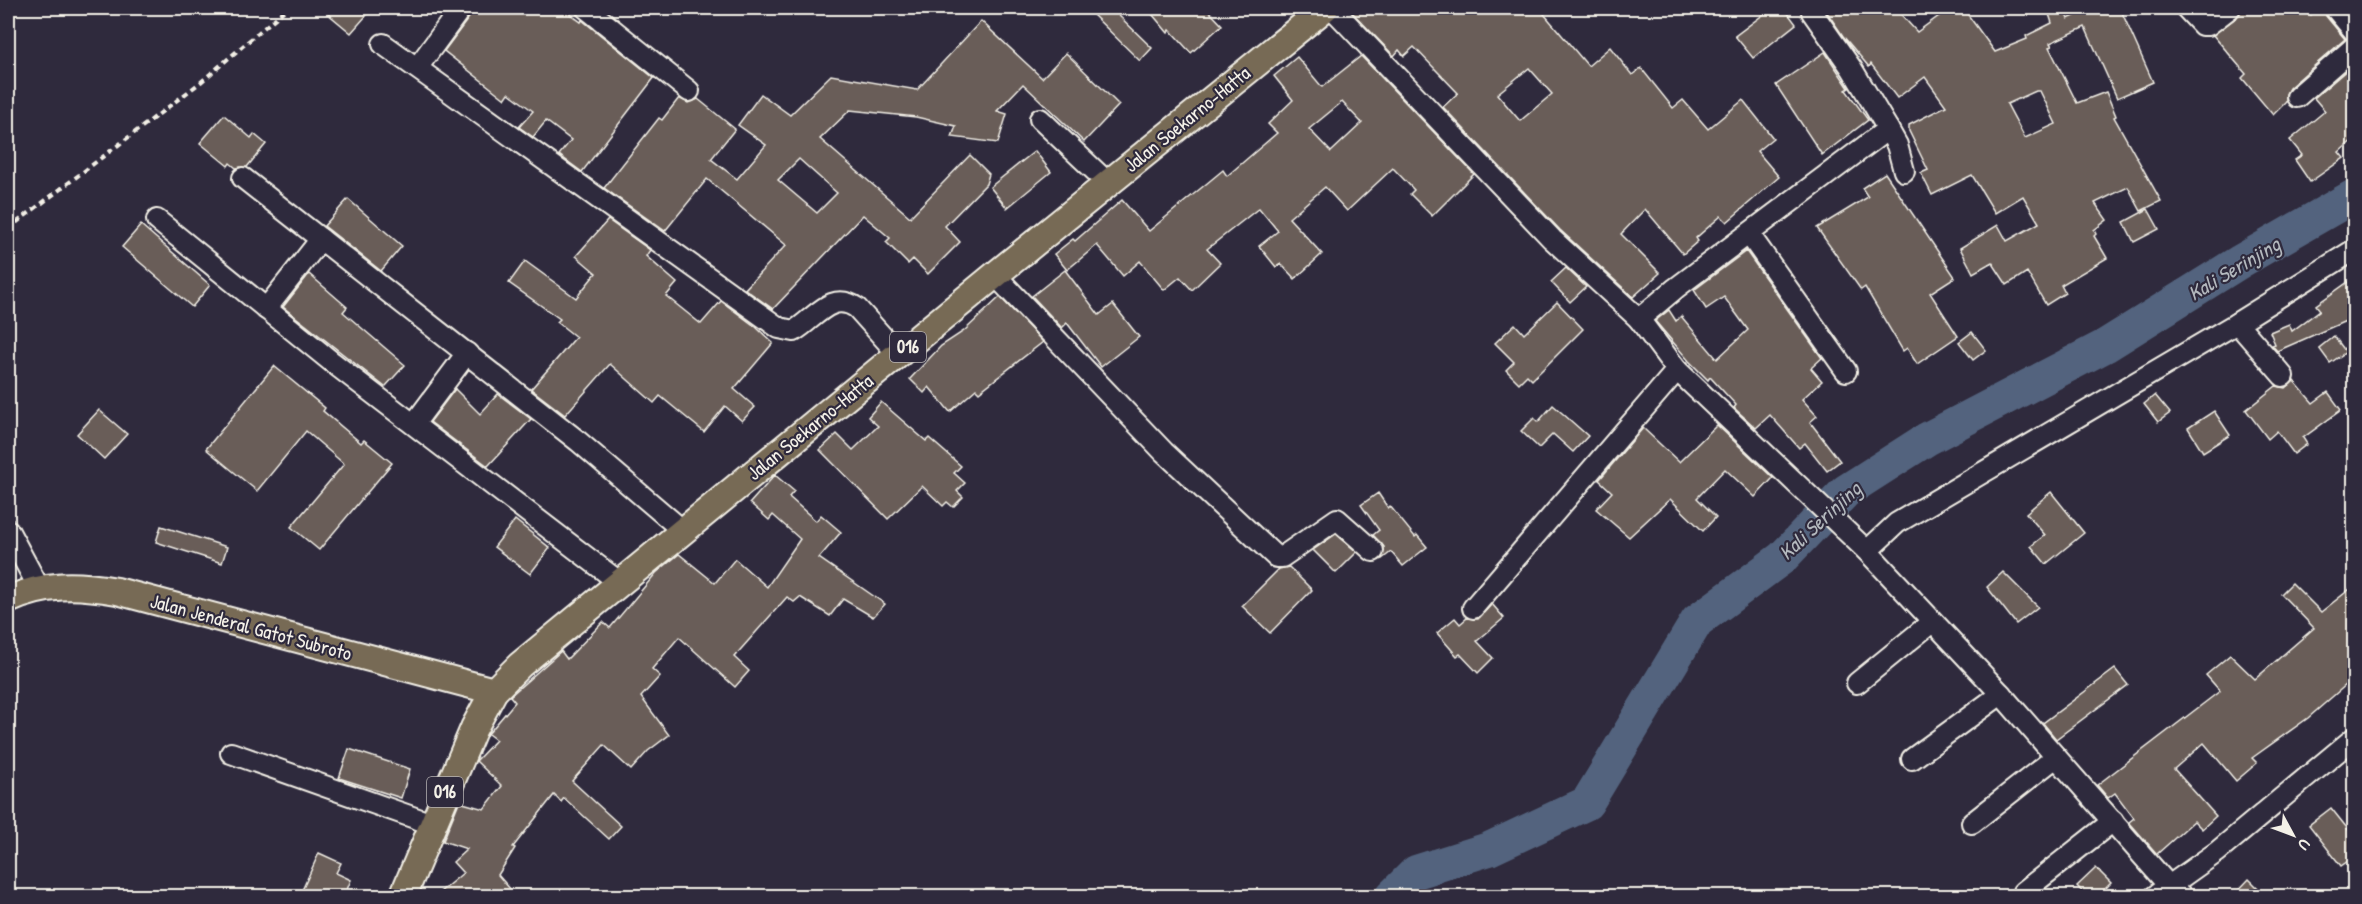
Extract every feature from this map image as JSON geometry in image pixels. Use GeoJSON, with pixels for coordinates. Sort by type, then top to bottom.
{"type":"FeatureCollection","features":[{"type":"Feature","properties":{"kind":"main road","name":"Jalan Soekarno-Hatta"},"geometry":{"type":"LineString","coordinates":[[494,691],[528,658],[619,582],[1320,10]]}},
{"type":"Feature","properties":{"kind":"main road","name":"Jalan Jenderal Gatot Subroto"},"geometry":{"type":"LineString","coordinates":[[8,600],[39,588],[74,585],[117,591],[494,691]]}},
{"type":"Feature","properties":{"kind":"main road","name":"016"},"geometry":{"type":"LineString","coordinates":[[403,897],[432,824],[494,691]]}},
{"type":"Feature","properties":{"kind":"street"},"geometry":{"type":"LineString","coordinates":[[417,68],[461,8]]}},
{"type":"Feature","properties":{"kind":"street"},"geometry":{"type":"LineString","coordinates":[[586,8],[689,91]]}},
{"type":"Feature","properties":{"kind":"street"},"geometry":{"type":"LineString","coordinates":[[1812,8],[1888,129],[1897,145],[1905,171]]}},
{"type":"Feature","properties":{"kind":"street"},"geometry":{"type":"LineString","coordinates":[[2186,8],[2202,25],[2208,25],[2223,13]]}},
{"type":"Feature","properties":{"kind":"street"},"geometry":{"type":"LineString","coordinates":[[2335,8],[2355,31]]}},
{"type":"Feature","properties":{"kind":"street"},"geometry":{"type":"LineString","coordinates":[[1320,10],[1552,239],[1639,319],[1677,370],[1867,551],[2001,694],[2113,821],[2169,893],[2355,738]]}},
{"type":"Feature","properties":{"kind":"street"},"geometry":{"type":"LineString","coordinates":[[383,44],[779,328],[794,332],[820,310],[837,301],[848,302],[857,308],[898,355]]}},
{"type":"Feature","properties":{"kind":"street"},"geometry":{"type":"LineString","coordinates":[[2297,97],[2355,47]]}},
{"type":"Feature","properties":{"kind":"street"},"geometry":{"type":"LineString","coordinates":[[1040,119],[1108,183]]}},
{"type":"Feature","properties":{"kind":"street"},"geometry":{"type":"LineString","coordinates":[[1639,319],[1676,288],[1888,129]]}},
{"type":"Feature","properties":{"kind":"street"},"geometry":{"type":"LineString","coordinates":[[243,178],[467,353],[658,507],[682,531]]}},
{"type":"Feature","properties":{"kind":"street"},"geometry":{"type":"LineString","coordinates":[[157,220],[266,309],[619,582]]}},
{"type":"Feature","properties":{"kind":"street"},"geometry":{"type":"LineString","coordinates":[[1749,234],[1846,371]]}},
{"type":"Feature","properties":{"kind":"street"},"geometry":{"type":"LineString","coordinates":[[266,309],[321,239]]}},
{"type":"Feature","properties":{"kind":"street"},"geometry":{"type":"LineString","coordinates":[[1867,551],[1897,523],[2237,323],[2355,250]]}},
{"type":"Feature","properties":{"kind":"street"},"geometry":{"type":"LineString","coordinates":[[994,275],[1164,452],[1276,556],[1282,557],[1337,519],[1373,551]]}},
{"type":"Feature","properties":{"kind":"street"},"geometry":{"type":"LineString","coordinates":[[2237,323],[2283,376]]}},
{"type":"Feature","properties":{"kind":"street"},"geometry":{"type":"LineString","coordinates":[[414,424],[467,353]]}},
{"type":"Feature","properties":{"kind":"street"},"geometry":{"type":"LineString","coordinates":[[1473,608],[1677,370]]}},
{"type":"Feature","properties":{"kind":"street"},"geometry":{"type":"LineString","coordinates":[[8,530],[39,588]]}},
{"type":"Feature","properties":{"kind":"street"},"geometry":{"type":"LineString","coordinates":[[1857,683],[1932,622]]}},
{"type":"Feature","properties":{"kind":"street"},"geometry":{"type":"LineString","coordinates":[[1912,759],[2001,694]]}},
{"type":"Feature","properties":{"kind":"street"},"geometry":{"type":"LineString","coordinates":[[231,753],[432,824]]}},
{"type":"Feature","properties":{"kind":"street"},"geometry":{"type":"LineString","coordinates":[[1972,823],[2056,757]]}},
{"type":"Feature","properties":{"kind":"street"},"geometry":{"type":"LineString","coordinates":[[2023,892],[2113,821]]}},
{"type":"Feature","properties":{"kind":"path"},"geometry":{"type":"LineString","coordinates":[[8,229],[201,82],[287,8]]}},
{"type":"Feature","properties":{"kind":"building"},"geometry":{"type":"Polygon","coordinates":[[[321,8],[373,8],[351,33],[321,8]]]}},
{"type":"Feature","properties":{"kind":"building"},"geometry":{"type":"Polygon","coordinates":[[[473,8],[562,8],[581,22],[582,20],[654,78],[582,172],[559,155],[571,140],[546,121],[533,137],[519,127],[533,111],[509,93],[505,99],[444,51],[471,15],[473,8]]]}},
{"type":"Feature","properties":{"kind":"building"},"geometry":{"type":"Polygon","coordinates":[[[1086,8],[1111,8],[1152,48],[1140,61],[1086,8]]]}},
{"type":"Feature","properties":{"kind":"building"},"geometry":{"type":"Polygon","coordinates":[[[1147,8],[1206,8],[1222,25],[1191,53],[1170,30],[1168,33],[1147,8]]]}},
{"type":"Feature","properties":{"kind":"building"},"geometry":{"type":"Polygon","coordinates":[[[1348,8],[1539,8],[1588,66],[1610,47],[1632,75],[1641,68],[1673,108],[1683,100],[1708,129],[1743,100],[1773,138],[1757,151],[1779,177],[1727,222],[1721,216],[1696,238],[1698,241],[1683,254],[1645,209],[1621,234],[1660,273],[1633,297],[1560,230],[1443,107],[1458,93],[1414,47],[1404,56],[1399,50],[1394,56],[1348,8]],[[1529,68],[1497,94],[1520,121],[1552,94],[1529,68]]]}},
{"type":"Feature","properties":{"kind":"building"},"geometry":{"type":"Polygon","coordinates":[[[1772,8],[1784,8],[1796,24],[1753,58],[1735,36],[1772,8]]]}},
{"type":"Feature","properties":{"kind":"building"},"geometry":{"type":"Polygon","coordinates":[[[1824,8],[1895,8],[1917,32],[1950,8],[1963,8],[1995,52],[2027,39],[2026,36],[2052,23],[2049,14],[2063,8],[2068,19],[2092,8],[2120,8],[2153,82],[2117,98],[2085,27],[2050,43],[2052,46],[2049,47],[2077,103],[2106,92],[2116,116],[2114,117],[2161,201],[2141,211],[2128,187],[2095,203],[2107,220],[2094,230],[2096,234],[2094,236],[2107,258],[2061,285],[2065,293],[2046,305],[2027,272],[2007,285],[1992,262],[1973,273],[1960,248],[1998,225],[2007,241],[2039,223],[2023,196],[1995,213],[1972,175],[1932,195],[1921,173],[1928,170],[1909,131],[1909,125],[1946,106],[1925,77],[1897,98],[1871,64],[1869,67],[1843,36],[1824,8]],[[2040,91],[2007,104],[2025,138],[2056,124],[2040,91]]]}},
{"type":"Feature","properties":{"kind":"building"},"geometry":{"type":"Polygon","coordinates":[[[2242,8],[2305,8],[2311,15],[2319,8],[2323,8],[2326,16],[2345,39],[2289,88],[2286,102],[2273,115],[2242,78],[2246,74],[2213,35],[2237,17],[2242,8]]]}},
{"type":"Feature","properties":{"kind":"building"},"geometry":{"type":"Polygon","coordinates":[[[981,21],[1042,78],[1066,53],[1119,105],[1084,142],[1023,84],[997,111],[1007,114],[998,143],[952,137],[956,126],[916,117],[850,110],[820,139],[910,217],[970,155],[989,174],[986,184],[945,226],[960,242],[928,274],[913,259],[908,264],[886,242],[890,238],[863,215],[773,309],[745,289],[786,245],[707,179],[665,231],[604,188],[659,118],[662,120],[679,98],[688,103],[698,99],[735,129],[711,159],[737,179],[766,145],[738,125],[761,94],[790,115],[831,75],[917,90],[981,21]],[[799,159],[778,180],[817,213],[837,193],[799,159]]]}},
{"type":"Feature","properties":{"kind":"building"},"geometry":{"type":"Polygon","coordinates":[[[1825,52],[1849,88],[1846,90],[1868,120],[1822,155],[1776,85],[1825,52]]]}},
{"type":"Feature","properties":{"kind":"building"},"geometry":{"type":"Polygon","coordinates":[[[1361,56],[1474,174],[1432,216],[1410,194],[1414,190],[1393,168],[1347,211],[1325,187],[1289,218],[1322,254],[1295,279],[1281,264],[1276,267],[1259,246],[1278,231],[1259,208],[1207,249],[1220,263],[1192,290],[1180,277],[1164,290],[1140,261],[1123,276],[1097,245],[1067,270],[1054,254],[1073,239],[1075,241],[1122,200],[1149,231],[1223,170],[1227,176],[1277,133],[1268,124],[1293,100],[1274,76],[1297,57],[1322,87],[1361,56]],[[1342,102],[1309,129],[1331,152],[1362,123],[1342,102]]]}},
{"type":"Feature","properties":{"kind":"building"},"geometry":{"type":"Polygon","coordinates":[[[2355,63],[2355,138],[2339,152],[2344,158],[2310,182],[2295,160],[2302,155],[2290,140],[2325,111],[2314,98],[2355,63]]]}},
{"type":"Feature","properties":{"kind":"building"},"geometry":{"type":"Polygon","coordinates":[[[224,115],[251,138],[254,134],[266,144],[247,167],[236,168],[230,163],[228,166],[200,143],[224,115]]]}},
{"type":"Feature","properties":{"kind":"building"},"geometry":{"type":"Polygon","coordinates":[[[1035,151],[1051,172],[1007,208],[990,187],[1035,151]]]}},
{"type":"Feature","properties":{"kind":"building"},"geometry":{"type":"Polygon","coordinates":[[[1885,173],[1955,277],[1930,293],[1958,336],[1917,364],[1907,348],[1903,351],[1865,287],[1861,290],[1817,228],[1868,197],[1862,188],[1885,173]]]}},
{"type":"Feature","properties":{"kind":"building"},"geometry":{"type":"Polygon","coordinates":[[[348,199],[402,246],[381,271],[324,226],[348,199]]]}},
{"type":"Feature","properties":{"kind":"building"},"geometry":{"type":"Polygon","coordinates":[[[2148,209],[2159,229],[2134,242],[2124,222],[2148,209]]]}},
{"type":"Feature","properties":{"kind":"building"},"geometry":{"type":"Polygon","coordinates":[[[608,220],[650,250],[646,256],[677,283],[666,296],[701,324],[721,301],[773,343],[734,389],[755,407],[742,421],[725,406],[704,432],[660,396],[654,403],[610,364],[565,415],[531,389],[576,337],[557,322],[560,319],[509,283],[525,261],[576,298],[596,273],[576,256],[608,220]]]}},
{"type":"Feature","properties":{"kind":"building"},"geometry":{"type":"Polygon","coordinates":[[[141,225],[210,285],[192,307],[122,247],[141,225]]]}},
{"type":"Feature","properties":{"kind":"building"},"geometry":{"type":"Polygon","coordinates":[[[1746,251],[1822,358],[1811,368],[1822,381],[1802,399],[1817,416],[1810,422],[1840,461],[1827,471],[1805,443],[1799,448],[1770,415],[1756,428],[1734,408],[1736,405],[1710,377],[1708,380],[1689,361],[1655,321],[1669,310],[1676,321],[1681,316],[1717,359],[1748,330],[1724,297],[1706,309],[1694,290],[1746,251]]]}},
{"type":"Feature","properties":{"kind":"building"},"geometry":{"type":"Polygon","coordinates":[[[1566,268],[1586,287],[1570,302],[1551,282],[1566,268]]]}},
{"type":"Feature","properties":{"kind":"building"},"geometry":{"type":"Polygon","coordinates":[[[1065,270],[1099,315],[1113,304],[1139,337],[1101,367],[1067,323],[1062,328],[1032,296],[1065,270]]]}},
{"type":"Feature","properties":{"kind":"building"},"geometry":{"type":"Polygon","coordinates":[[[309,274],[347,307],[343,312],[405,365],[385,387],[283,307],[309,274]]]}},
{"type":"Feature","properties":{"kind":"building"},"geometry":{"type":"Polygon","coordinates":[[[2355,277],[2355,317],[2277,351],[2272,345],[2275,344],[2270,332],[2289,324],[2292,331],[2320,310],[2316,305],[2355,277]]]}},
{"type":"Feature","properties":{"kind":"building"},"geometry":{"type":"Polygon","coordinates":[[[1000,297],[1043,342],[979,392],[976,389],[950,412],[929,387],[924,393],[910,379],[941,346],[964,331],[1000,297]]]}},
{"type":"Feature","properties":{"kind":"building"},"geometry":{"type":"Polygon","coordinates":[[[1557,302],[1583,329],[1532,380],[1527,375],[1519,383],[1506,370],[1514,362],[1495,343],[1515,324],[1524,334],[1557,302]]]}},
{"type":"Feature","properties":{"kind":"building"},"geometry":{"type":"Polygon","coordinates":[[[1972,332],[1986,350],[1973,360],[1959,342],[1972,332]]]}},
{"type":"Feature","properties":{"kind":"building"},"geometry":{"type":"Polygon","coordinates":[[[2334,336],[2346,352],[2330,363],[2319,348],[2334,336]]]}},
{"type":"Feature","properties":{"kind":"building"},"geometry":{"type":"Polygon","coordinates":[[[274,366],[325,408],[323,411],[361,443],[364,440],[392,463],[319,550],[291,527],[344,464],[306,431],[257,491],[206,449],[274,366]]]}},
{"type":"Feature","properties":{"kind":"building"},"geometry":{"type":"Polygon","coordinates":[[[2294,381],[2313,403],[2328,392],[2341,410],[2303,438],[2307,444],[2294,454],[2277,431],[2268,439],[2246,410],[2276,386],[2286,388],[2294,381]]]}},
{"type":"Feature","properties":{"kind":"building"},"geometry":{"type":"Polygon","coordinates":[[[455,389],[480,414],[498,394],[531,419],[488,466],[430,422],[455,389]]]}},
{"type":"Feature","properties":{"kind":"building"},"geometry":{"type":"Polygon","coordinates":[[[2155,395],[2170,413],[2158,422],[2144,404],[2155,395]]]}},
{"type":"Feature","properties":{"kind":"building"},"geometry":{"type":"Polygon","coordinates":[[[881,402],[926,441],[929,438],[961,466],[954,473],[965,483],[957,491],[963,497],[953,507],[947,502],[943,506],[922,486],[888,519],[820,450],[837,434],[853,450],[878,426],[868,417],[881,402]]]}},
{"type":"Feature","properties":{"kind":"building"},"geometry":{"type":"Polygon","coordinates":[[[1553,405],[1588,436],[1573,452],[1553,434],[1539,448],[1521,431],[1534,418],[1538,422],[1553,405]]]}},
{"type":"Feature","properties":{"kind":"building"},"geometry":{"type":"Polygon","coordinates":[[[99,410],[127,434],[104,459],[77,434],[99,410]]]}},
{"type":"Feature","properties":{"kind":"building"},"geometry":{"type":"Polygon","coordinates":[[[2214,411],[2230,435],[2203,452],[2188,428],[2214,411]]]}},
{"type":"Feature","properties":{"kind":"building"},"geometry":{"type":"Polygon","coordinates":[[[1717,425],[1773,478],[1755,497],[1725,469],[1697,498],[1716,517],[1703,531],[1670,499],[1629,537],[1596,509],[1612,492],[1599,480],[1643,428],[1679,462],[1717,425]]]}},
{"type":"Feature","properties":{"kind":"building"},"geometry":{"type":"Polygon","coordinates":[[[775,475],[794,491],[789,497],[816,521],[821,515],[841,532],[819,558],[885,604],[873,617],[843,599],[830,616],[800,597],[794,602],[787,597],[734,657],[749,671],[735,687],[679,637],[652,669],[660,676],[641,697],[669,735],[648,751],[631,770],[604,745],[572,781],[621,826],[609,839],[564,798],[561,802],[554,795],[513,847],[515,848],[498,875],[517,897],[434,897],[463,873],[453,862],[467,849],[443,841],[459,802],[484,809],[502,786],[476,761],[496,740],[488,734],[515,702],[510,696],[561,651],[567,659],[603,622],[610,628],[656,573],[679,554],[715,583],[735,559],[767,587],[800,539],[773,515],[769,520],[750,503],[775,475]]]}},
{"type":"Feature","properties":{"kind":"building"},"geometry":{"type":"Polygon","coordinates":[[[2051,492],[2084,533],[2046,564],[2031,546],[2045,535],[2026,513],[2051,492]]]}},
{"type":"Feature","properties":{"kind":"building"},"geometry":{"type":"Polygon","coordinates":[[[1378,493],[1388,508],[1390,506],[1415,537],[1417,535],[1427,547],[1403,566],[1391,552],[1382,559],[1384,547],[1373,535],[1379,530],[1361,505],[1378,493]]]}},
{"type":"Feature","properties":{"kind":"building"},"geometry":{"type":"Polygon","coordinates":[[[515,520],[550,548],[530,574],[494,547],[515,520]]]}},
{"type":"Feature","properties":{"kind":"building"},"geometry":{"type":"Polygon","coordinates":[[[161,526],[227,547],[222,563],[156,542],[161,526]]]}},
{"type":"Feature","properties":{"kind":"building"},"geometry":{"type":"Polygon","coordinates":[[[1336,534],[1357,552],[1336,573],[1313,550],[1336,534]]]}},
{"type":"Feature","properties":{"kind":"building"},"geometry":{"type":"Polygon","coordinates":[[[1289,567],[1312,590],[1270,633],[1242,606],[1279,569],[1289,567]]]}},
{"type":"Feature","properties":{"kind":"building"},"geometry":{"type":"Polygon","coordinates":[[[2003,572],[2038,607],[2016,624],[1987,587],[2003,572]]]}},
{"type":"Feature","properties":{"kind":"building"},"geometry":{"type":"Polygon","coordinates":[[[2292,583],[2321,612],[2355,585],[2355,677],[2308,718],[2252,758],[2257,763],[2236,781],[2204,743],[2174,769],[2216,816],[2202,829],[2194,821],[2157,854],[2129,822],[2134,818],[2115,793],[2108,798],[2097,785],[2220,691],[2206,675],[2230,655],[2255,679],[2314,628],[2281,594],[2292,583]]]}},
{"type":"Feature","properties":{"kind":"building"},"geometry":{"type":"Polygon","coordinates":[[[1492,604],[1504,618],[1477,641],[1493,658],[1478,673],[1460,654],[1457,656],[1437,633],[1455,618],[1460,624],[1467,618],[1478,619],[1492,604]]]}},
{"type":"Feature","properties":{"kind":"building"},"geometry":{"type":"Polygon","coordinates":[[[2115,669],[2128,685],[2056,739],[2043,723],[2115,669]]]}},
{"type":"Feature","properties":{"kind":"building"},"geometry":{"type":"Polygon","coordinates":[[[349,749],[410,769],[401,798],[339,778],[349,749]]]}},
{"type":"Feature","properties":{"kind":"building"},"geometry":{"type":"Polygon","coordinates":[[[2331,808],[2355,838],[2355,856],[2341,866],[2309,825],[2331,808]]]}},
{"type":"Feature","properties":{"kind":"building"},"geometry":{"type":"Polygon","coordinates":[[[319,853],[341,863],[336,873],[351,880],[344,897],[299,897],[319,853]]]}},
{"type":"Feature","properties":{"kind":"building"},"geometry":{"type":"Polygon","coordinates":[[[2096,868],[2111,883],[2097,897],[2087,897],[2077,886],[2096,868]]]}},
{"type":"Feature","properties":{"kind":"building"},"geometry":{"type":"Polygon","coordinates":[[[2249,879],[2267,897],[2232,897],[2249,879]]]}},
{"type":"Feature","properties":{"kind":"waterway","name":"Kali Serinjing"},"geometry":{"type":"LineString","coordinates":[[1392,896],[1416,872],[1489,849],[1587,803],[1697,621],[1782,558],[1846,491],[1927,439],[2105,346],[2241,261],[2354,196]]}}]}
